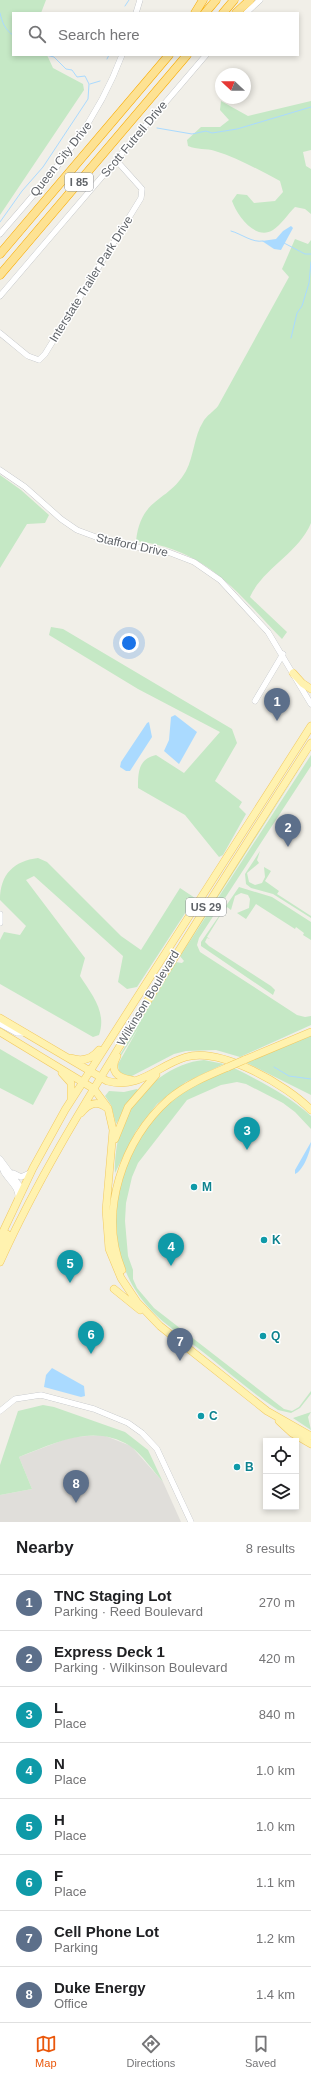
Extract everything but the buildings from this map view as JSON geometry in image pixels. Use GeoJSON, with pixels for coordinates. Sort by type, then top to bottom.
{"type":"FeatureCollection","features":[{"type":"Feature","properties":{"kind":"highway"},"geometry":{"type":"LineString","coordinates":[[196,12],[203,0]]}},
{"type":"Feature","properties":{"kind":"highway"},"geometry":{"type":"LineString","coordinates":[[206,12],[216,0]]}},
{"type":"Feature","properties":{"kind":"highway"},"geometry":{"type":"LineString","coordinates":[[224,12],[234,0]]}},
{"type":"Feature","properties":{"kind":"highway"},"geometry":{"type":"LineString","coordinates":[[237,12],[250,0]]}},
{"type":"Feature","properties":{"kind":"highway"},"geometry":{"type":"LineString","coordinates":[[136,94],[163,56]]}},
{"type":"Feature","properties":{"kind":"highway","name":"I 85"},"geometry":{"type":"LineString","coordinates":[[0,254],[168,56]]}},
{"type":"Feature","properties":{"kind":"highway","name":"I 85"},"geometry":{"type":"LineString","coordinates":[[0,276],[186,56]]}},
{"type":"Feature","properties":{"kind":"highway"},"geometry":{"type":"LineString","coordinates":[[158,89],[193,56]]}},
{"type":"Feature","properties":{"kind":"main road"},"geometry":{"type":"LineString","coordinates":[[293,673],[311,689]]}},
{"type":"Feature","properties":{"kind":"main road","name":"Wilkinson Boulevard"},"geometry":{"type":"LineString","coordinates":[[0,1238],[31,1171],[68,1105],[311,726]]}},
{"type":"Feature","properties":{"kind":"main road","name":"Wilkinson Boulevard"},"geometry":{"type":"LineString","coordinates":[[0,1262],[32,1195],[92,1088],[174,956],[311,743]]}},
{"type":"Feature","properties":{"kind":"main road"},"geometry":{"type":"LineString","coordinates":[[302,756],[311,747]]}},
{"type":"Feature","properties":{"kind":"main road"},"geometry":{"type":"LineString","coordinates":[[233,848],[241,852]]}},
{"type":"Feature","properties":{"kind":"main road"},"geometry":{"type":"LineString","coordinates":[[0,1018],[99,1078],[118,1084],[140,1080],[160,1071],[173,1062],[187,1057],[199,1055],[222,1058],[278,1084],[311,1110]]}},
{"type":"Feature","properties":{"kind":"main road"},"geometry":{"type":"LineString","coordinates":[[0,1032],[92,1088],[101,1097],[110,1112],[113,1127],[106,1210],[109,1249],[114,1263],[124,1282],[149,1315]]}},
{"type":"Feature","properties":{"kind":"main road"},"geometry":{"type":"LineString","coordinates":[[130,1291],[119,1263],[113,1233],[114,1203],[126,1160],[140,1132],[159,1108],[170,1098],[196,1081],[311,1032]]}},
{"type":"Feature","properties":{"kind":"main road"},"geometry":{"type":"LineString","coordinates":[[60,1054],[76,1060],[88,1059],[94,1056],[112,1035]]}},
{"type":"Feature","properties":{"kind":"main road"},"geometry":{"type":"LineString","coordinates":[[122,1041],[113,1064],[114,1072],[122,1079],[140,1080]]}},
{"type":"Feature","properties":{"kind":"main road"},"geometry":{"type":"LineString","coordinates":[[54,1064],[71,1083],[72,1092],[68,1105]]}},
{"type":"Feature","properties":{"kind":"main road"},"geometry":{"type":"LineString","coordinates":[[112,1151],[128,1107],[160,1071]]}},
{"type":"Feature","properties":{"kind":"main road"},"geometry":{"type":"LineString","coordinates":[[70,1126],[85,1108],[91,1104],[100,1104],[110,1112]]}},
{"type":"Feature","properties":{"kind":"main road"},"geometry":{"type":"LineString","coordinates":[[0,1250],[23,1199],[22,1189]]}},
{"type":"Feature","properties":{"kind":"main road"},"geometry":{"type":"LineString","coordinates":[[114,1289],[149,1315],[267,1410],[292,1433],[311,1444]]}},
{"type":"Feature","properties":{"kind":"main road"},"geometry":{"type":"LineString","coordinates":[[267,1410],[311,1436]]}},
{"type":"Feature","properties":{"kind":"street"},"geometry":{"type":"LineString","coordinates":[[136,12],[140,0]]}},
{"type":"Feature","properties":{"kind":"street"},"geometry":{"type":"LineString","coordinates":[[247,12],[260,0]]}},
{"type":"Feature","properties":{"kind":"street","name":"Queen City Drive"},"geometry":{"type":"LineString","coordinates":[[0,234],[62,161],[86,129],[103,98],[122,56]]}},
{"type":"Feature","properties":{"kind":"street","name":"Scott Futrell Drive"},"geometry":{"type":"LineString","coordinates":[[0,296],[205,56]]}},
{"type":"Feature","properties":{"kind":"street","name":"Interstate Trailer Park Drive"},"geometry":{"type":"LineString","coordinates":[[0,333],[28,356],[39,360],[45,354],[141,198],[142,189],[116,160]]}},
{"type":"Feature","properties":{"kind":"street","name":"Stafford Drive"},"geometry":{"type":"LineString","coordinates":[[0,470],[25,487],[61,519],[77,530],[112,543],[168,552],[204,568],[226,585],[254,614],[283,654],[311,704]]}},
{"type":"Feature","properties":{"kind":"street"},"geometry":{"type":"LineString","coordinates":[[255,701],[283,654]]}},
{"type":"Feature","properties":{"kind":"street"},"geometry":{"type":"LineString","coordinates":[[0,914],[0,930]]}},
{"type":"Feature","properties":{"kind":"street"},"geometry":{"type":"LineString","coordinates":[[0,1024],[17,1033],[26,1033]]}},
{"type":"Feature","properties":{"kind":"street"},"geometry":{"type":"LineString","coordinates":[[3,1163],[19,1177],[26,1176],[31,1171]]}},
{"type":"Feature","properties":{"kind":"street"},"geometry":{"type":"LineString","coordinates":[[3,1163],[22,1189]]}},
{"type":"Feature","properties":{"kind":"street"},"geometry":{"type":"LineString","coordinates":[[3,1163],[3,1170],[18,1192],[17,1199]]}},
{"type":"Feature","properties":{"kind":"street"},"geometry":{"type":"LineString","coordinates":[[0,1411],[15,1399],[41,1395],[94,1410],[128,1423],[142,1433],[157,1449],[191,1522]]}},
{"type":"Feature","properties":{"kind":"shaded area"},"geometry":{"type":"Polygon","coordinates":[[[103,1435],[131,1446],[163,1482],[181,1522],[0,1522],[0,1495],[32,1489],[19,1457],[71,1437],[103,1435]]]}},
{"type":"Feature","properties":{"kind":"green space"},"geometry":{"type":"Polygon","coordinates":[[[0,0],[46,0],[41,12],[12,12],[12,56],[47,56],[53,68],[83,84],[84,90],[0,215],[0,0]]]}},
{"type":"Feature","properties":{"kind":"green space"},"geometry":{"type":"Polygon","coordinates":[[[311,101],[311,150],[303,152],[306,166],[311,169],[311,214],[305,209],[295,207],[276,228],[266,232],[260,232],[253,229],[242,219],[232,201],[237,194],[247,195],[254,203],[275,201],[283,192],[280,181],[248,164],[215,151],[188,146],[187,140],[201,127],[220,127],[229,120],[220,110],[221,104],[226,104],[248,116],[311,101]]]}},
{"type":"Feature","properties":{"kind":"green space"},"geometry":{"type":"Polygon","coordinates":[[[295,239],[308,244],[311,240],[311,523],[298,544],[263,578],[250,597],[287,632],[282,639],[234,589],[201,563],[182,553],[161,546],[136,541],[143,516],[156,501],[179,481],[186,471],[204,420],[218,406],[289,277],[282,269],[295,239]]]}},
{"type":"Feature","properties":{"kind":"green space"},"geometry":{"type":"Polygon","coordinates":[[[0,475],[21,490],[49,515],[45,523],[27,524],[0,568],[0,475]]]}},
{"type":"Feature","properties":{"kind":"green space"},"geometry":{"type":"Polygon","coordinates":[[[51,627],[63,629],[232,729],[237,743],[215,781],[242,802],[239,807],[246,814],[223,855],[219,857],[185,815],[138,788],[140,767],[142,763],[150,757],[156,755],[184,773],[220,732],[138,689],[49,635],[51,627]]]}},
{"type":"Feature","properties":{"kind":"green space"},"geometry":{"type":"Polygon","coordinates":[[[311,751],[181,955],[311,755],[311,766],[199,938],[197,945],[200,952],[297,1015],[305,1017],[311,1016],[311,1025],[240,1057],[216,1050],[186,1051],[174,1054],[130,1077],[119,1075],[118,1064],[139,1027],[117,1062],[117,1060],[175,962],[182,963],[184,961],[179,955],[311,751]]]}},
{"type":"Feature","properties":{"kind":"green space"},"geometry":{"type":"Polygon","coordinates":[[[260,851],[257,860],[259,863],[247,873],[249,882],[255,885],[262,883],[265,877],[264,867],[271,871],[265,881],[279,891],[277,894],[311,916],[311,918],[273,894],[251,888],[246,884],[245,874],[260,851]]]}},
{"type":"Feature","properties":{"kind":"green space"},"geometry":{"type":"Polygon","coordinates":[[[38,858],[47,862],[121,936],[141,950],[180,888],[195,898],[137,987],[127,989],[118,982],[123,956],[34,876],[26,880],[85,958],[80,976],[97,1004],[101,1019],[99,1035],[93,1037],[0,984],[0,940],[4,932],[20,935],[26,926],[0,900],[3,883],[10,870],[15,866],[22,862],[38,858]]]}},
{"type":"Feature","properties":{"kind":"green space"},"geometry":{"type":"Polygon","coordinates":[[[239,887],[272,897],[311,922],[311,940],[303,935],[304,933],[296,927],[295,929],[256,904],[246,919],[237,913],[249,908],[250,899],[248,895],[241,893],[235,896],[231,910],[227,907],[225,911],[227,913],[223,911],[207,937],[210,939],[207,938],[205,942],[209,946],[271,986],[275,990],[273,995],[201,946],[201,942],[239,887]]]}},
{"type":"Feature","properties":{"kind":"green space"},"geometry":{"type":"Polygon","coordinates":[[[311,1035],[311,1095],[247,1063],[248,1062],[311,1035]]]}},
{"type":"Feature","properties":{"kind":"green space"},"geometry":{"type":"Polygon","coordinates":[[[0,1049],[48,1077],[33,1105],[0,1088],[0,1049]]]}},
{"type":"Feature","properties":{"kind":"green space"},"geometry":{"type":"Polygon","coordinates":[[[204,1060],[224,1064],[186,1082],[157,1104],[136,1131],[115,1173],[116,1150],[119,1133],[124,1119],[133,1103],[150,1085],[170,1071],[181,1065],[204,1060]]]}},
{"type":"Feature","properties":{"kind":"green space"},"geometry":{"type":"Polygon","coordinates":[[[234,1068],[274,1089],[302,1108],[311,1116],[311,1129],[295,1112],[283,1103],[246,1084],[237,1082],[221,1085],[187,1100],[138,1163],[132,1177],[126,1203],[125,1221],[128,1256],[133,1270],[133,1279],[137,1288],[154,1308],[284,1409],[292,1411],[299,1407],[311,1391],[311,1394],[300,1408],[291,1413],[278,1410],[262,1399],[158,1317],[136,1291],[121,1259],[116,1225],[119,1190],[131,1157],[149,1126],[172,1100],[201,1080],[234,1068]]]}},
{"type":"Feature","properties":{"kind":"green space"},"geometry":{"type":"Polygon","coordinates":[[[138,1090],[116,1124],[111,1105],[105,1096],[109,1091],[124,1092],[138,1090]]]}},
{"type":"Feature","properties":{"kind":"green space"},"geometry":{"type":"Polygon","coordinates":[[[43,1405],[54,1407],[125,1432],[148,1450],[163,1482],[143,1458],[130,1446],[116,1439],[103,1436],[89,1436],[60,1441],[19,1457],[32,1489],[0,1495],[0,1465],[18,1411],[43,1405]]]}},
{"type":"Feature","properties":{"kind":"green space"},"geometry":{"type":"Polygon","coordinates":[[[311,1412],[308,1417],[311,1430],[293,1418],[311,1412]]]}},
{"type":"Feature","properties":{"kind":"water"},"geometry":{"type":"Polygon","coordinates":[[[291,226],[293,228],[281,250],[274,249],[262,241],[276,239],[283,231],[291,226]]]}},
{"type":"Feature","properties":{"kind":"water"},"geometry":{"type":"Polygon","coordinates":[[[175,715],[197,732],[179,764],[164,751],[169,740],[171,717],[175,715]]]}},
{"type":"Feature","properties":{"kind":"water"},"geometry":{"type":"Polygon","coordinates":[[[149,722],[152,737],[130,771],[126,771],[120,767],[121,762],[149,722]]]}},
{"type":"Feature","properties":{"kind":"water"},"geometry":{"type":"Polygon","coordinates":[[[311,1142],[306,1160],[301,1169],[295,1174],[295,1170],[311,1142]]]}},
{"type":"Feature","properties":{"kind":"water"},"geometry":{"type":"Polygon","coordinates":[[[52,1368],[84,1386],[85,1396],[81,1397],[44,1387],[46,1375],[52,1368]]]}},
{"type":"Feature","properties":{"kind":"waterway"},"geometry":{"type":"LineString","coordinates":[[125,6],[129,0]]}},
{"type":"Feature","properties":{"kind":"waterway"},"geometry":{"type":"LineString","coordinates":[[0,13],[4,26],[12,34]]}},
{"type":"Feature","properties":{"kind":"waterway"},"geometry":{"type":"LineString","coordinates":[[0,222],[22,191],[43,167],[88,99],[89,84],[85,76],[77,77],[72,70],[66,69],[54,57],[50,56]]}},
{"type":"Feature","properties":{"kind":"waterway"},"geometry":{"type":"LineString","coordinates":[[90,84],[100,81]]}},
{"type":"Feature","properties":{"kind":"waterway"},"geometry":{"type":"LineString","coordinates":[[157,128],[192,134],[206,131],[212,133],[237,129],[311,107]]}},
{"type":"Feature","properties":{"kind":"waterway"},"geometry":{"type":"LineString","coordinates":[[231,231],[251,240],[263,241]]}},
{"type":"Feature","properties":{"kind":"waterway"},"geometry":{"type":"LineString","coordinates":[[284,243],[305,254],[311,254]]}},
{"type":"Feature","properties":{"kind":"waterway"},"geometry":{"type":"LineString","coordinates":[[291,338],[297,313],[302,306],[309,283],[311,262]]}},
{"type":"Feature","properties":{"kind":"waterway"},"geometry":{"type":"LineString","coordinates":[[274,1067],[289,1076],[311,1079]]}},
{"type":"Feature","properties":{"kind":"place","name":"TNC Staging Lot"},"geometry":{"type":"Point","coordinates":[277,721]}},
{"type":"Feature","properties":{"kind":"place","name":"Express Deck 1"},"geometry":{"type":"Point","coordinates":[288,847]}},
{"type":"Feature","properties":{"kind":"place","name":"L"},"geometry":{"type":"Point","coordinates":[247,1150]}},
{"type":"Feature","properties":{"kind":"place","name":"M"},"geometry":{"type":"Point","coordinates":[194,1187]}},
{"type":"Feature","properties":{"kind":"place","name":"K"},"geometry":{"type":"Point","coordinates":[264,1240]}},
{"type":"Feature","properties":{"kind":"place","name":"N"},"geometry":{"type":"Point","coordinates":[171,1266]}},
{"type":"Feature","properties":{"kind":"place","name":"H"},"geometry":{"type":"Point","coordinates":[70,1283]}},
{"type":"Feature","properties":{"kind":"place","name":"Q"},"geometry":{"type":"Point","coordinates":[263,1336]}},
{"type":"Feature","properties":{"kind":"place","name":"F"},"geometry":{"type":"Point","coordinates":[91,1354]}},
{"type":"Feature","properties":{"kind":"place","name":"Cell Phone Lot"},"geometry":{"type":"Point","coordinates":[180,1361]}},
{"type":"Feature","properties":{"kind":"place","name":"C"},"geometry":{"type":"Point","coordinates":[201,1416]}},
{"type":"Feature","properties":{"kind":"place","name":"B"},"geometry":{"type":"Point","coordinates":[237,1467]}},
{"type":"Feature","properties":{"kind":"place","name":"Duke Energy"},"geometry":{"type":"Point","coordinates":[76,1503]}}]}
